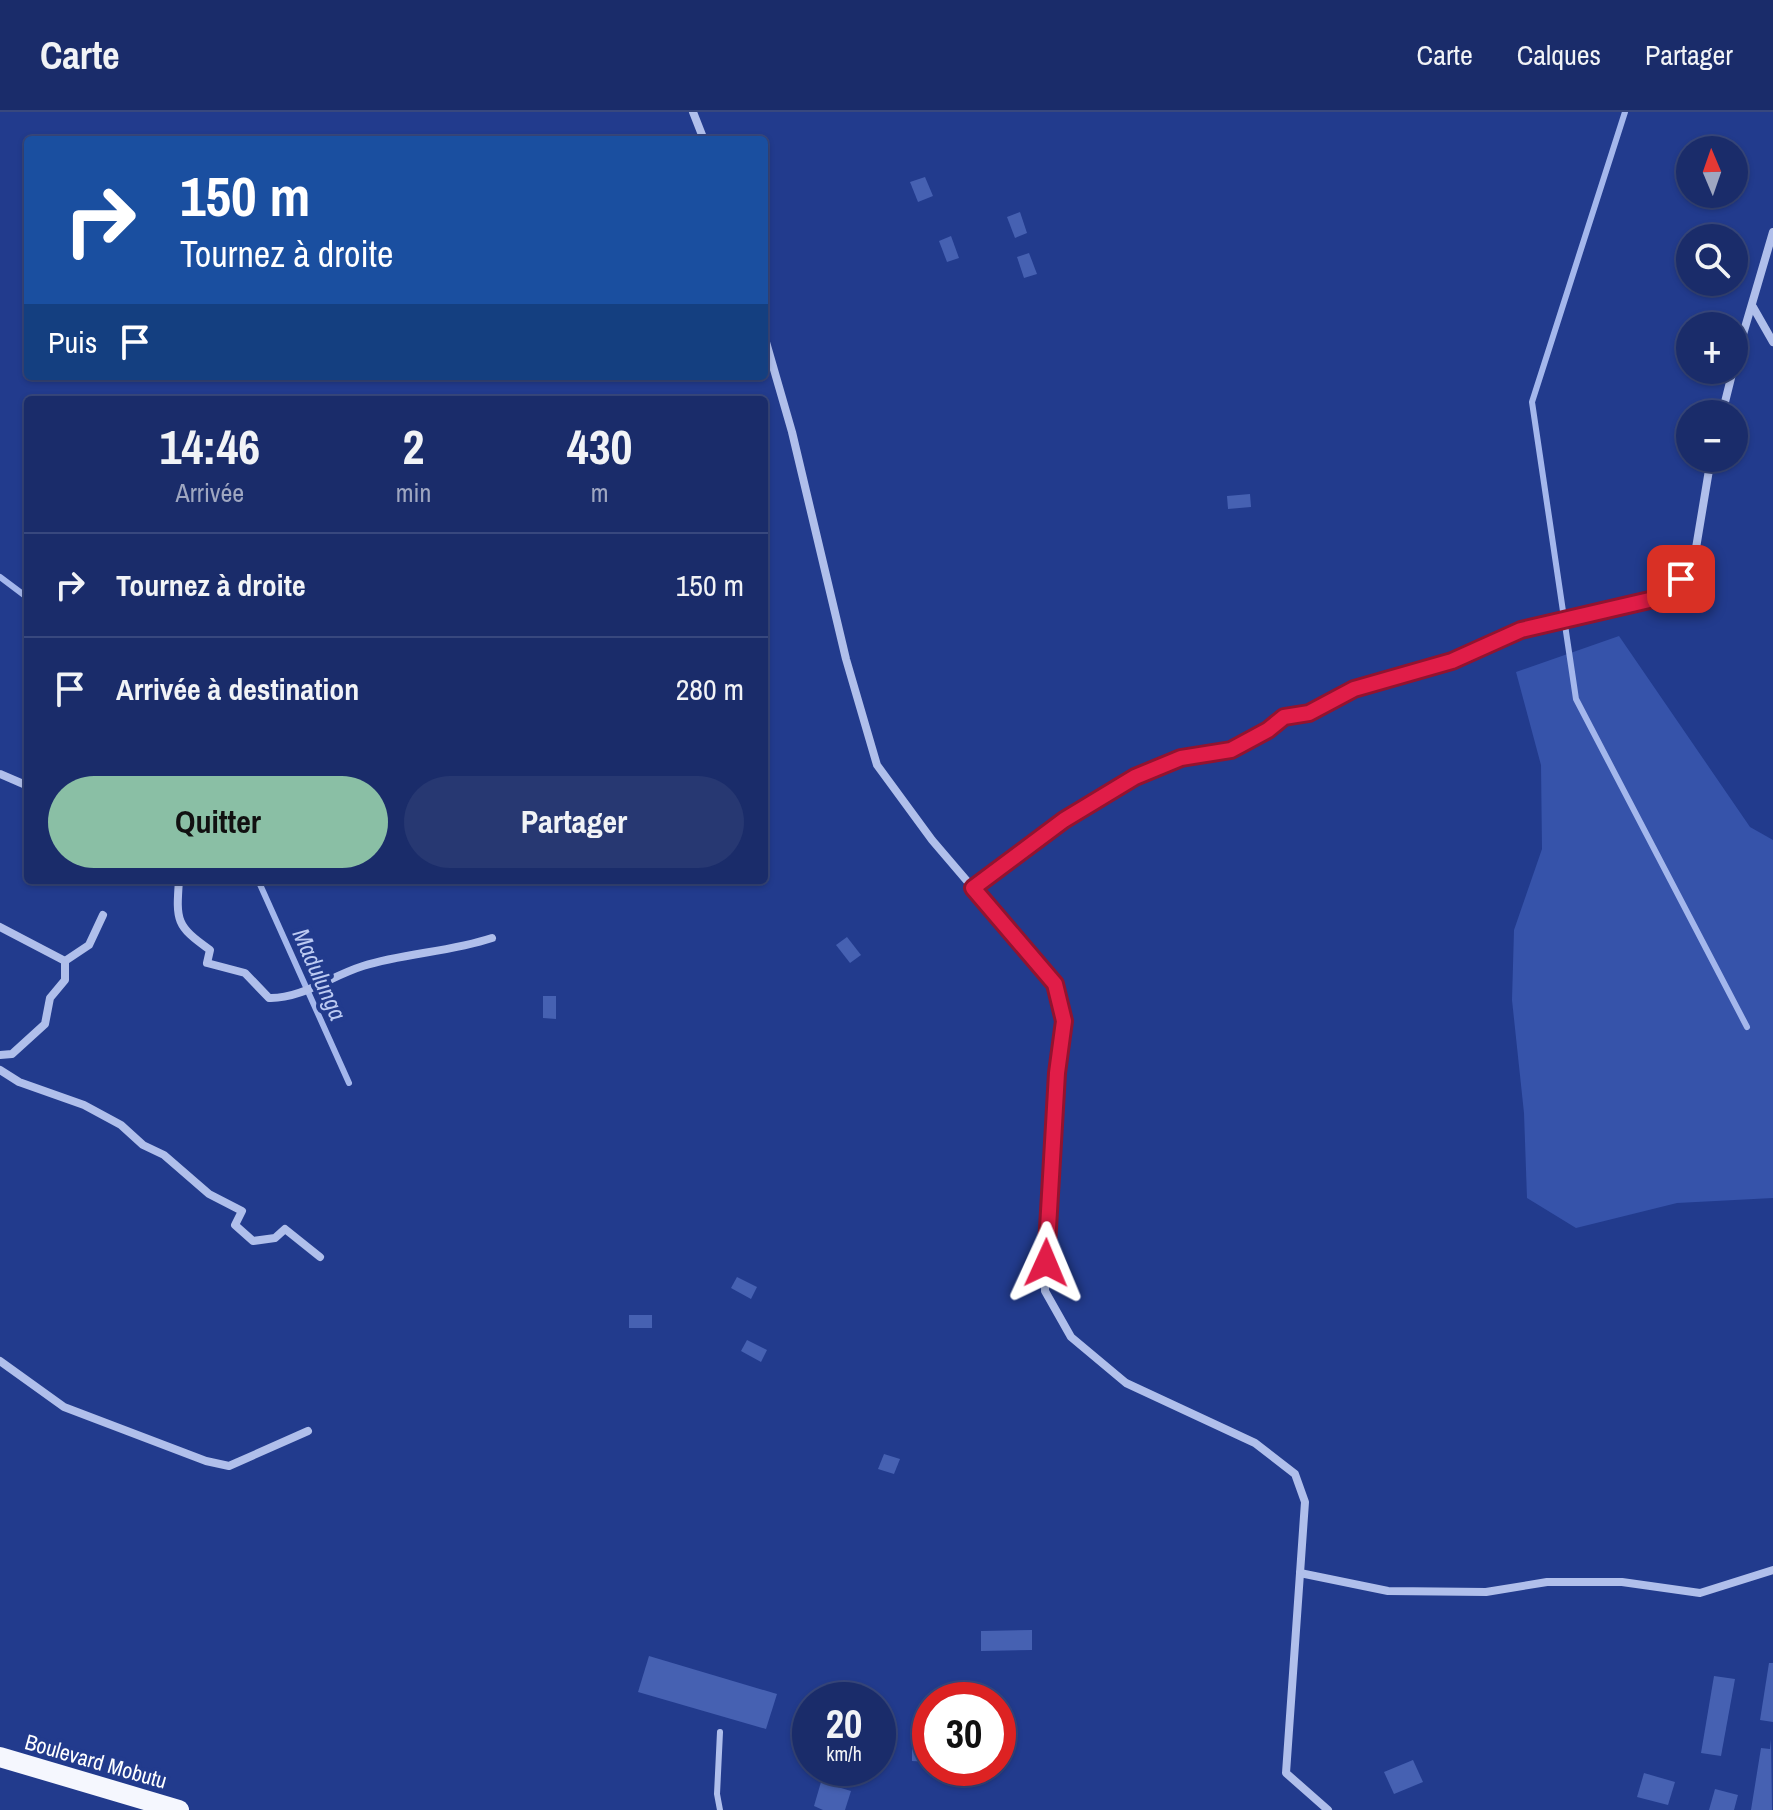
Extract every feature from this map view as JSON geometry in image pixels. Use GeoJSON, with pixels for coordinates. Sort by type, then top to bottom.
{"type":"FeatureCollection","features":[{"type":"Feature","properties":{"kind":"main road","name":"Boulevard Mobutu"},"geometry":{"type":"LineString","coordinates":[[0,1757],[179,1810]]}},
{"type":"Feature","properties":{"kind":"street"},"geometry":{"type":"LineString","coordinates":[[693,112],[702,136]]}},
{"type":"Feature","properties":{"kind":"street"},"geometry":{"type":"LineString","coordinates":[[1748,322],[1773,232]]}},
{"type":"Feature","properties":{"kind":"street"},"geometry":{"type":"LineString","coordinates":[[1753,307],[1773,342]]}},
{"type":"Feature","properties":{"kind":"street"},"geometry":{"type":"LineString","coordinates":[[768,349],[792,432],[846,659],[877,765],[973,888],[1055,984],[1064,1021],[1047,1208],[1045,1291],[1071,1337],[1126,1383],[1255,1443],[1295,1474],[1305,1502],[1286,1773],[1328,1810]]}},
{"type":"Feature","properties":{"kind":"street"},"geometry":{"type":"LineString","coordinates":[[973,888],[1064,820],[1135,777],[1181,758],[1231,750],[1268,730],[1284,717],[1309,713],[1354,689],[1452,661],[1521,630],[1658,598],[1681,579],[1695,554],[1709,472]]}},
{"type":"Feature","properties":{"kind":"street"},"geometry":{"type":"LineString","coordinates":[[0,774],[24,784]]}},
{"type":"Feature","properties":{"kind":"street"},"geometry":{"type":"LineString","coordinates":[[179,884],[176,913],[183,931],[210,950],[207,963],[245,973],[269,998],[289,999],[320,981],[364,966],[458,950],[492,938]]}},
{"type":"Feature","properties":{"kind":"street"},"geometry":{"type":"LineString","coordinates":[[65,961],[89,945],[103,915]]}},
{"type":"Feature","properties":{"kind":"street"},"geometry":{"type":"LineString","coordinates":[[0,927],[65,961]]}},
{"type":"Feature","properties":{"kind":"street"},"geometry":{"type":"LineString","coordinates":[[0,1055],[12,1054],[45,1024],[50,998],[65,980],[65,961]]}},
{"type":"Feature","properties":{"kind":"street"},"geometry":{"type":"LineString","coordinates":[[0,1070],[19,1082],[84,1105],[121,1125],[143,1145],[164,1155],[209,1194],[242,1211],[235,1225],[253,1241],[275,1238],[285,1229],[320,1257]]}},
{"type":"Feature","properties":{"kind":"street"},"geometry":{"type":"LineString","coordinates":[[0,1361],[64,1407],[206,1461],[229,1466],[308,1431]]}},
{"type":"Feature","properties":{"kind":"street"},"geometry":{"type":"LineString","coordinates":[[1300,1573],[1388,1591],[1486,1592],[1547,1582],[1622,1582],[1700,1593],[1773,1570]]}},
{"type":"Feature","properties":{"kind":"lane"},"geometry":{"type":"LineString","coordinates":[[720,1732],[717,1794],[720,1810]]}},
{"type":"Feature","properties":{"kind":"shaded area"},"geometry":{"type":"Polygon","coordinates":[[[1619,636],[1750,827],[1773,840],[1773,1198],[1677,1203],[1576,1228],[1527,1198],[1524,1113],[1512,1000],[1514,930],[1542,849],[1541,765],[1516,672],[1619,636]]]}},
{"type":"Feature","properties":{"kind":"building"},"geometry":{"type":"Polygon","coordinates":[[[925,177],[933,196],[918,202],[910,182],[925,177]]]}},
{"type":"Feature","properties":{"kind":"building"},"geometry":{"type":"Polygon","coordinates":[[[1020,212],[1027,233],[1015,238],[1007,217],[1020,212]]]}},
{"type":"Feature","properties":{"kind":"building"},"geometry":{"type":"Polygon","coordinates":[[[951,236],[959,258],[947,262],[939,241],[951,236]]]}},
{"type":"Feature","properties":{"kind":"building"},"geometry":{"type":"Polygon","coordinates":[[[1029,253],[1037,274],[1024,278],[1017,257],[1029,253]]]}},
{"type":"Feature","properties":{"kind":"building"},"geometry":{"type":"Polygon","coordinates":[[[1250,494],[1251,507],[1228,509],[1227,496],[1250,494]]]}},
{"type":"Feature","properties":{"kind":"building"},"geometry":{"type":"Polygon","coordinates":[[[847,937],[861,955],[850,963],[836,945],[847,937]]]}},
{"type":"Feature","properties":{"kind":"building"},"geometry":{"type":"Polygon","coordinates":[[[543,996],[556,996],[556,1019],[543,1018],[543,996]]]}},
{"type":"Feature","properties":{"kind":"building"},"geometry":{"type":"Polygon","coordinates":[[[737,1277],[757,1287],[751,1299],[731,1288],[737,1277]]]}},
{"type":"Feature","properties":{"kind":"building"},"geometry":{"type":"Polygon","coordinates":[[[629,1315],[652,1315],[652,1328],[629,1328],[629,1315]]]}},
{"type":"Feature","properties":{"kind":"building"},"geometry":{"type":"Polygon","coordinates":[[[747,1340],[767,1350],[761,1362],[741,1351],[747,1340]]]}},
{"type":"Feature","properties":{"kind":"building"},"geometry":{"type":"Polygon","coordinates":[[[884,1454],[900,1459],[894,1474],[878,1469],[884,1454]]]}},
{"type":"Feature","properties":{"kind":"building"},"geometry":{"type":"Polygon","coordinates":[[[1032,1630],[1032,1650],[981,1651],[981,1631],[1032,1630]]]}},
{"type":"Feature","properties":{"kind":"building"},"geometry":{"type":"Polygon","coordinates":[[[649,1656],[777,1694],[766,1729],[638,1692],[649,1656]]]}},
{"type":"Feature","properties":{"kind":"building"},"geometry":{"type":"Polygon","coordinates":[[[1769,1663],[1773,1663],[1773,1722],[1760,1720],[1769,1663]]]}},
{"type":"Feature","properties":{"kind":"building"},"geometry":{"type":"Polygon","coordinates":[[[1714,1676],[1735,1679],[1721,1756],[1701,1753],[1714,1676]]]}},
{"type":"Feature","properties":{"kind":"building"},"geometry":{"type":"Polygon","coordinates":[[[1771,1739],[1772,1810],[1751,1810],[1761,1748],[1770,1749],[1771,1739]]]}},
{"type":"Feature","properties":{"kind":"building"},"geometry":{"type":"Polygon","coordinates":[[[1413,1760],[1423,1782],[1394,1794],[1384,1772],[1413,1760]]]}},
{"type":"Feature","properties":{"kind":"building"},"geometry":{"type":"Polygon","coordinates":[[[1644,1773],[1675,1782],[1668,1805],[1637,1797],[1644,1773]]]}},
{"type":"Feature","properties":{"kind":"building"},"geometry":{"type":"Polygon","coordinates":[[[820,1786],[851,1791],[845,1810],[823,1810],[814,1806],[820,1786]]]}},
{"type":"Feature","properties":{"kind":"building"},"geometry":{"type":"Polygon","coordinates":[[[1715,1789],[1738,1795],[1734,1810],[1709,1810],[1715,1789]]]}},
{"type":"Feature","properties":{"kind":"waterway"},"geometry":{"type":"LineString","coordinates":[[1625,112],[1532,402],[1576,699],[1747,1027]]}},
{"type":"Feature","properties":{"kind":"waterway","name":"Madulunga"},"geometry":{"type":"LineString","coordinates":[[0,577],[24,595]]}},
{"type":"Feature","properties":{"kind":"waterway","name":"Madulunga"},"geometry":{"type":"LineString","coordinates":[[260,884],[349,1083]]}},
{"type":"Feature","properties":{"kind":"route"},"geometry":{"type":"LineString","coordinates":[[1046,1263],[1057,1073],[1064,1021],[1055,984],[973,888],[1064,820],[1135,777],[1181,758],[1231,750],[1268,730],[1284,717],[1309,713],[1354,689],[1452,661],[1521,630],[1658,598],[1681,579]]}}]}
